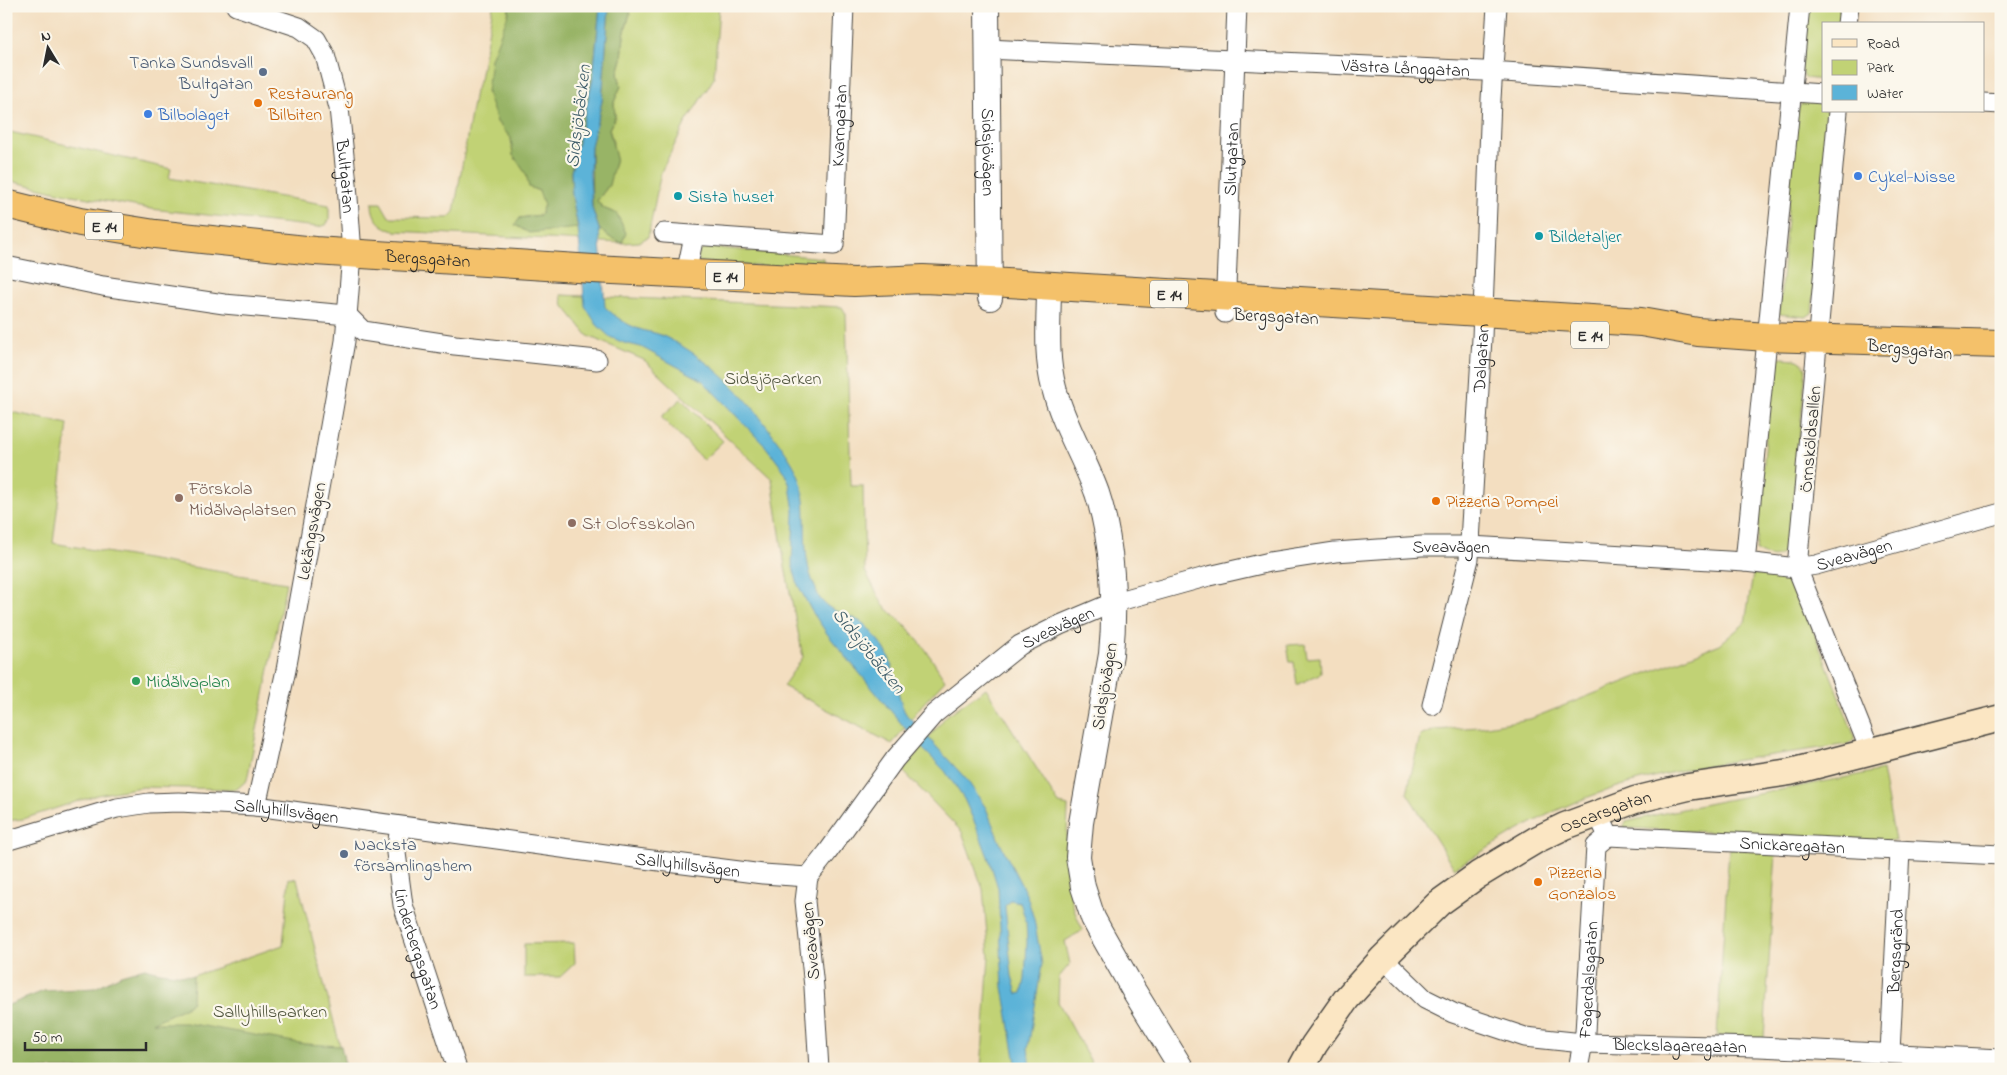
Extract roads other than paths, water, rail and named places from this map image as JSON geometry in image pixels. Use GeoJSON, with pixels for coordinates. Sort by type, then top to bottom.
{"type":"FeatureCollection","features":[{"type":"Feature","properties":{"kind":"highway","name":"Bergsgatan"},"geometry":{"type":"LineString","coordinates":[[6,204],[80,222],[155,234],[352,254],[854,282],[922,294],[990,290],[1483,319],[1640,339],[1698,332],[1767,337],[2001,344]]}},
{"type":"Feature","properties":{"kind":"highway","name":"Bergsgatan"},"geometry":{"type":"LineString","coordinates":[[1819,339],[1909,350],[2001,357]]}},
{"type":"Feature","properties":{"kind":"main road","name":"Oscarsgatan"},"geometry":{"type":"LineString","coordinates":[[1301,1069],[1314,1045],[1347,998],[1383,958],[1439,903],[1478,875],[1536,840],[1597,813],[1635,800],[1688,787],[1790,772],[2001,718]]}},
{"type":"Feature","properties":{"kind":"street","name":"Bultgatan"},"geometry":{"type":"LineString","coordinates":[[236,6],[299,27],[316,39],[326,55],[339,108],[352,254]]}},
{"type":"Feature","properties":{"kind":"street","name":"Kvarngatan"},"geometry":{"type":"LineString","coordinates":[[694,236],[834,245],[844,6]]}},
{"type":"Feature","properties":{"kind":"street","name":"Sidsjövägen"},"geometry":{"type":"LineString","coordinates":[[987,6],[990,290]]}},
{"type":"Feature","properties":{"kind":"street","name":"Slutgatan"},"geometry":{"type":"LineString","coordinates":[[1225,305],[1237,6]]}},
{"type":"Feature","properties":{"kind":"street","name":"Dalgatan"},"geometry":{"type":"LineString","coordinates":[[1432,705],[1469,559],[1483,319],[1492,72],[1497,6]]}},
{"type":"Feature","properties":{"kind":"street"},"geometry":{"type":"LineString","coordinates":[[1745,562],[1800,6]]}},
{"type":"Feature","properties":{"kind":"street"},"geometry":{"type":"LineString","coordinates":[[1847,22],[1849,6]]}},
{"type":"Feature","properties":{"kind":"street","name":"Västra Långgatan"},"geometry":{"type":"LineString","coordinates":[[987,49],[1492,72],[1822,94]]}},
{"type":"Feature","properties":{"kind":"street"},"geometry":{"type":"LineString","coordinates":[[1984,103],[2001,104]]}},
{"type":"Feature","properties":{"kind":"street","name":"Örnsköldsallén"},"geometry":{"type":"LineString","coordinates":[[1838,112],[1797,568],[1871,752]]}},
{"type":"Feature","properties":{"kind":"street"},"geometry":{"type":"LineString","coordinates":[[664,233],[694,236],[686,274]]}},
{"type":"Feature","properties":{"kind":"street","name":"Lekängsvägen"},"geometry":{"type":"LineString","coordinates":[[256,806],[290,651],[343,351],[352,254]]}},
{"type":"Feature","properties":{"kind":"street"},"geometry":{"type":"LineString","coordinates":[[6,266],[103,286],[224,304],[347,315],[363,331],[455,345],[597,360]]}},
{"type":"Feature","properties":{"kind":"street","name":"Sidsjövägen"},"geometry":{"type":"LineString","coordinates":[[1049,294],[1049,360],[1054,388],[1097,494],[1105,527],[1112,576],[1113,631],[1111,654],[1089,776],[1078,857],[1083,887],[1093,918],[1134,992],[1182,1069]]}},
{"type":"Feature","properties":{"kind":"street","name":"Sveavägen"},"geometry":{"type":"LineString","coordinates":[[819,1069],[814,987],[805,901],[808,877],[900,754],[934,714],[1020,646],[1060,625],[1112,603],[1209,576],[1270,562],[1335,552],[1422,546],[1470,546],[1745,562],[1797,568],[1816,565],[2001,513]]}},
{"type":"Feature","properties":{"kind":"street","name":"Sallyhillsvägen"},"geometry":{"type":"LineString","coordinates":[[6,841],[117,808],[179,802],[256,806],[400,827],[763,874],[808,877]]}},
{"type":"Feature","properties":{"kind":"street"},"geometry":{"type":"LineString","coordinates":[[1597,813],[1608,836]]}},
{"type":"Feature","properties":{"kind":"street","name":"Linderbergsgatan"},"geometry":{"type":"LineString","coordinates":[[400,827],[396,853],[403,905],[456,1069]]}},
{"type":"Feature","properties":{"kind":"street","name":"Snickaregatan"},"geometry":{"type":"LineString","coordinates":[[1608,836],[2001,855]]}},
{"type":"Feature","properties":{"kind":"street","name":"Fagerdalsgatan"},"geometry":{"type":"LineString","coordinates":[[1578,1069],[1583,1043],[1596,846],[1608,836]]}},
{"type":"Feature","properties":{"kind":"street","name":"Bergsgränd"},"geometry":{"type":"LineString","coordinates":[[1890,1052],[1900,851]]}},
{"type":"Feature","properties":{"kind":"street","name":"Bleckslagaregatan"},"geometry":{"type":"LineString","coordinates":[[1383,958],[1425,999],[1453,1013],[1525,1037],[1583,1043],[1742,1046],[2001,1059]]}},
{"type":"Feature","properties":{"kind":"water","name":"Sidsjöbäcken"},"geometry":{"type":"Polygon","coordinates":[[[600,6],[609,6],[602,101],[591,146],[590,175],[592,208],[599,229],[605,307],[629,325],[661,335],[675,342],[714,368],[757,413],[794,466],[804,496],[807,561],[819,597],[825,605],[864,624],[887,652],[906,714],[967,780],[986,808],[1000,843],[1027,896],[1034,919],[1042,964],[1028,1048],[1030,1065],[1033,1069],[1017,1069],[1003,987],[998,888],[977,828],[964,799],[945,771],[919,745],[828,635],[811,610],[798,585],[792,564],[794,511],[790,486],[785,472],[766,447],[702,380],[641,347],[610,337],[597,325],[585,306],[571,172],[593,78],[600,6]],[[1010,900],[1005,906],[1012,976],[1017,994],[1022,993],[1025,979],[1027,942],[1026,921],[1020,902],[1010,900]]]}},
{"type":"Feature","properties":{"kind":"place","name":"Tanka Sundsvall Bultgatan"},"geometry":{"type":"Point","coordinates":[263,72]}},
{"type":"Feature","properties":{"kind":"place","name":"Restaurang Bilbiten"},"geometry":{"type":"Point","coordinates":[258,103]}},
{"type":"Feature","properties":{"kind":"place","name":"Bilbolaget"},"geometry":{"type":"Point","coordinates":[148,114]}},
{"type":"Feature","properties":{"kind":"place","name":"Cykel-Nisse"},"geometry":{"type":"Point","coordinates":[1858,176]}},
{"type":"Feature","properties":{"kind":"place","name":"Sista huset"},"geometry":{"type":"Point","coordinates":[678,196]}},
{"type":"Feature","properties":{"kind":"place","name":"Bildetaljer"},"geometry":{"type":"Point","coordinates":[1539,236]}},
{"type":"Feature","properties":{"kind":"place","name":"Förskola Midälvaplatsen"},"geometry":{"type":"Point","coordinates":[179,498]}},
{"type":"Feature","properties":{"kind":"place","name":"Pizzeria Pompei"},"geometry":{"type":"Point","coordinates":[1436,501]}},
{"type":"Feature","properties":{"kind":"place","name":"S:t Olofsskolan"},"geometry":{"type":"Point","coordinates":[572,523]}},
{"type":"Feature","properties":{"kind":"place","name":"Midälvaplan"},"geometry":{"type":"Point","coordinates":[136,681]}},
{"type":"Feature","properties":{"kind":"place","name":"Nacksta församlingshem"},"geometry":{"type":"Point","coordinates":[344,854]}},
{"type":"Feature","properties":{"kind":"place","name":"Pizzeria Gonzalos"},"geometry":{"type":"Point","coordinates":[1538,882]}},
{"type":"Feature","properties":{"kind":"park label","name":"Sidsjöparken"},"geometry":{"type":"Point","coordinates":[773,378]}},
{"type":"Feature","properties":{"kind":"park label","name":"Sallyhillsparken"},"geometry":{"type":"Point","coordinates":[270,1011]}}]}
